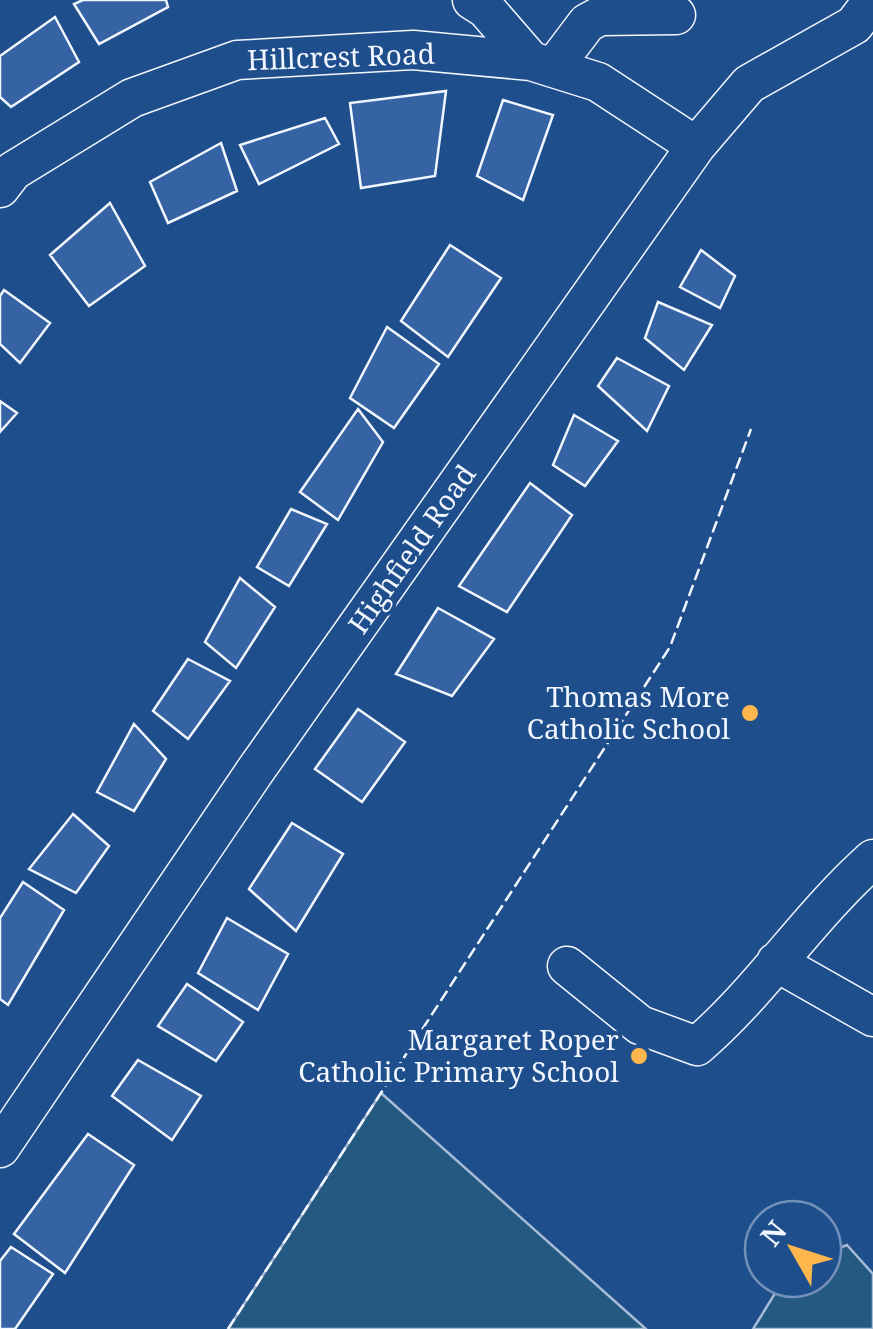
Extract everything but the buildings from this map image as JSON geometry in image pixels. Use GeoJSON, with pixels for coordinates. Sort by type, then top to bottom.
{"type":"FeatureCollection","features":[{"type":"Feature","properties":{"kind":"street"},"geometry":{"type":"LineString","coordinates":[[472,0],[542,64],[600,16],[676,15]]}},
{"type":"Feature","properties":{"kind":"street","name":"Highfield Road"},"geometry":{"type":"LineString","coordinates":[[0,1148],[255,771],[696,146],[750,84],[854,25],[873,0]]}},
{"type":"Feature","properties":{"kind":"street","name":"Hillcrest Road"},"geometry":{"type":"LineString","coordinates":[[4,171],[132,98],[237,60],[412,50],[542,64],[598,82],[696,146]]}},
{"type":"Feature","properties":{"kind":"street"},"geometry":{"type":"LineString","coordinates":[[567,966],[640,1025],[696,1046],[730,1018],[834,894],[873,858]]}},
{"type":"Feature","properties":{"kind":"street"},"geometry":{"type":"LineString","coordinates":[[776,962],[873,1017]]}},
{"type":"Feature","properties":{"kind":"shaded area"},"geometry":{"type":"Polygon","coordinates":[[[381,1093],[646,1329],[228,1329],[381,1093]]]}},
{"type":"Feature","properties":{"kind":"shaded area"},"geometry":{"type":"Polygon","coordinates":[[[847,1245],[873,1274],[873,1329],[753,1329],[772,1299],[843,1299],[843,1246],[847,1245]]]}},
{"type":"Feature","properties":{"kind":"fence"},"geometry":{"type":"LineString","coordinates":[[228,1329],[670,647],[751,429]]}},
{"type":"Feature","properties":{"kind":"place","name":"Thomas More Catholic School"},"geometry":{"type":"Point","coordinates":[750,713]}},
{"type":"Feature","properties":{"kind":"place","name":"Margaret Roper Catholic Primary School"},"geometry":{"type":"Point","coordinates":[639,1056]}}]}
